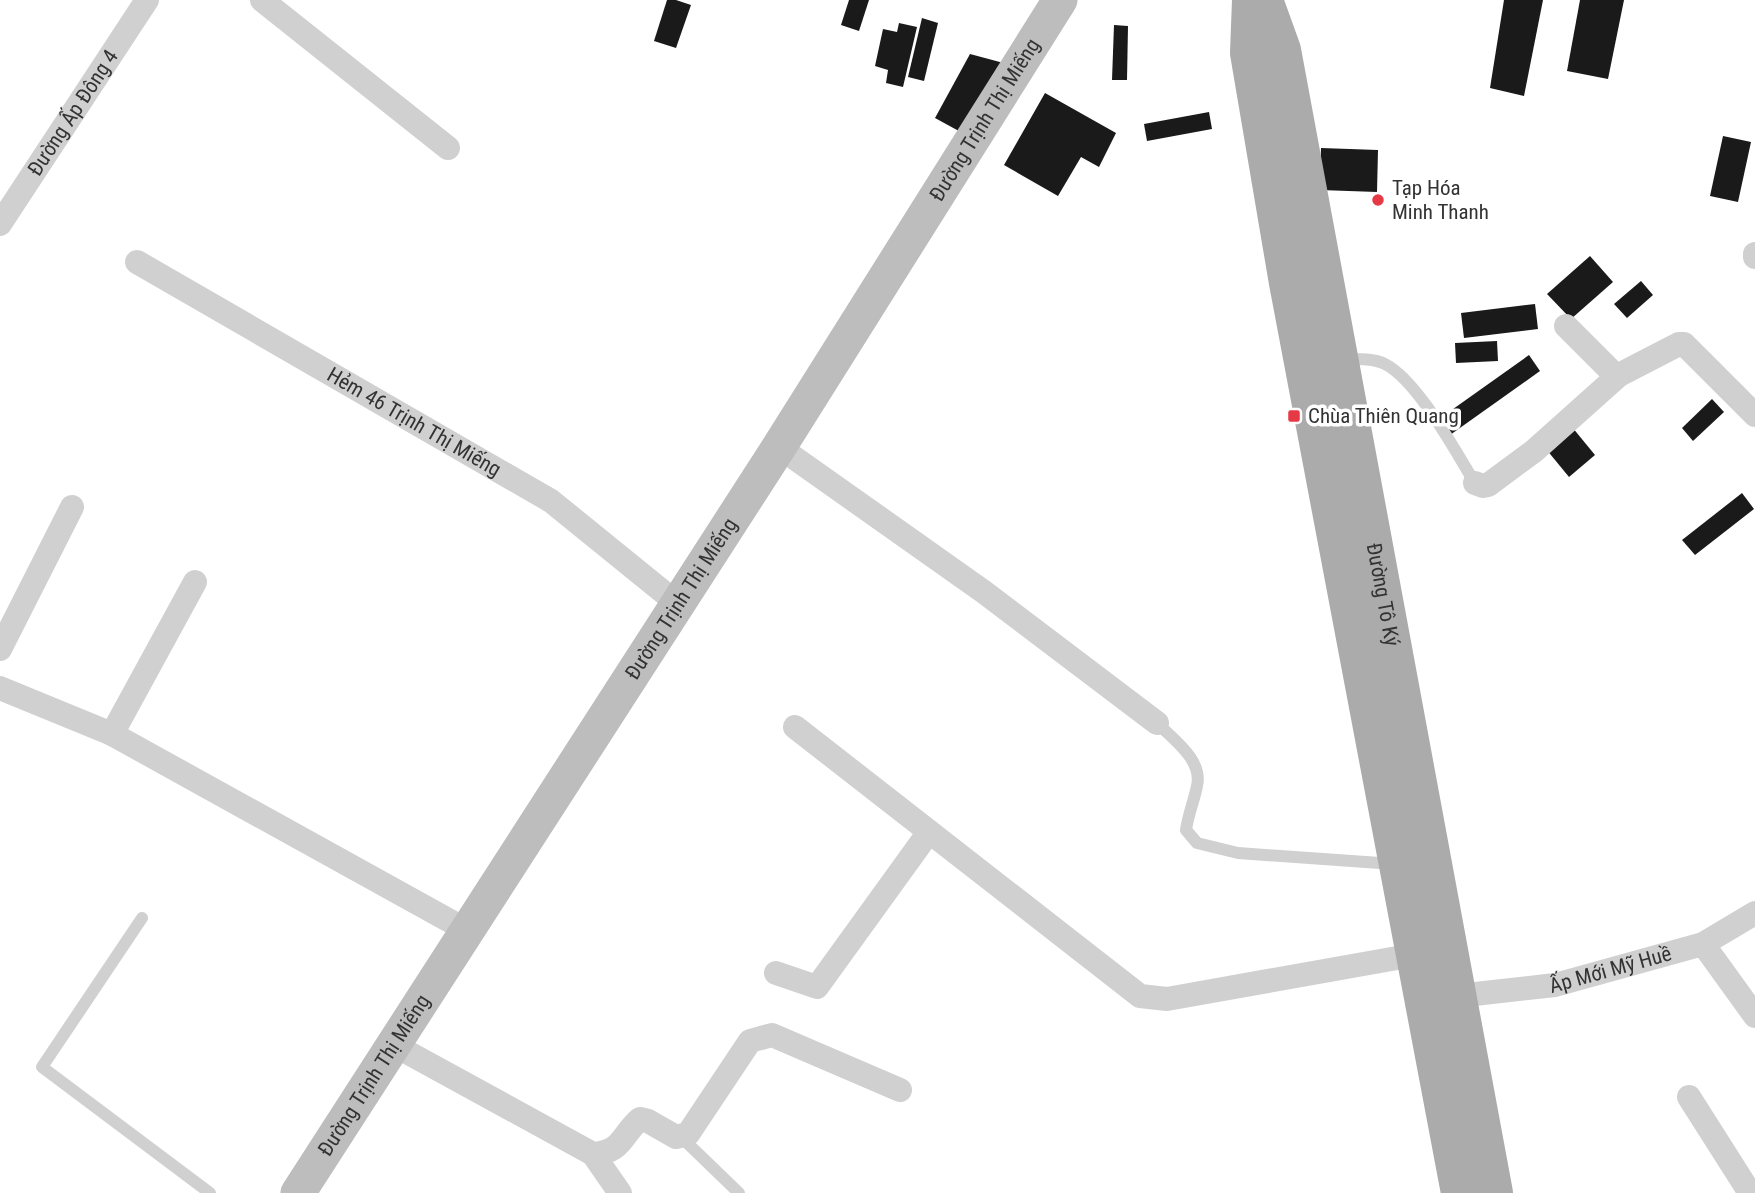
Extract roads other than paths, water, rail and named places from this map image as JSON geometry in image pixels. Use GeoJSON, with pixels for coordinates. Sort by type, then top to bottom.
{"type":"FeatureCollection","features":[{"type":"Feature","properties":{"kind":"main road","name":"Đường Trịnh Thị Miếng"},"geometry":{"type":"LineString","coordinates":[[298,1193],[779,447],[1060,0]]}},
{"type":"Feature","properties":{"kind":"main road","name":"Đường Tô Ký"},"geometry":{"type":"LineString","coordinates":[[1251,0],[1249,53],[1302,358],[1460,1193]]}},
{"type":"Feature","properties":{"kind":"main road","name":"Đường Tô Ký"},"geometry":{"type":"LineString","coordinates":[[1264,0],[1282,50],[1494,1193]]}},
{"type":"Feature","properties":{"kind":"street","name":"Đường Ấp Đông 4"},"geometry":{"type":"LineString","coordinates":[[0,224],[146,0]]}},
{"type":"Feature","properties":{"kind":"street"},"geometry":{"type":"LineString","coordinates":[[262,0],[448,148]]}},
{"type":"Feature","properties":{"kind":"street","name":"Hẻm 46 Trịnh Thị Miếng"},"geometry":{"type":"LineString","coordinates":[[137,262],[551,501],[678,604]]}},
{"type":"Feature","properties":{"kind":"street"},"geometry":{"type":"LineString","coordinates":[[1566,326],[1608,371],[1619,375]]}},
{"type":"Feature","properties":{"kind":"street"},"geometry":{"type":"LineString","coordinates":[[1475,483],[1489,485],[1534,451],[1619,375],[1679,344],[1684,344],[1755,415]]}},
{"type":"Feature","properties":{"kind":"street"},"geometry":{"type":"LineString","coordinates":[[779,447],[984,592],[1157,723]]}},
{"type":"Feature","properties":{"kind":"street"},"geometry":{"type":"LineString","coordinates":[[0,649],[72,507]]}},
{"type":"Feature","properties":{"kind":"street"},"geometry":{"type":"LineString","coordinates":[[112,734],[195,582]]}},
{"type":"Feature","properties":{"kind":"street"},"geometry":{"type":"LineString","coordinates":[[0,688],[112,734],[468,931]]}},
{"type":"Feature","properties":{"kind":"street"},"geometry":{"type":"LineString","coordinates":[[795,727],[1140,996],[1167,999],[1414,955]]}},
{"type":"Feature","properties":{"kind":"street"},"geometry":{"type":"LineString","coordinates":[[776,973],[817,987],[929,832]]}},
{"type":"Feature","properties":{"kind":"street","name":"Ấp Mới Mỹ Huề"},"geometry":{"type":"LineString","coordinates":[[1457,996],[1555,985],[1703,944],[1755,913]]}},
{"type":"Feature","properties":{"kind":"street"},"geometry":{"type":"LineString","coordinates":[[1703,944],[1755,1016]]}},
{"type":"Feature","properties":{"kind":"street"},"geometry":{"type":"LineString","coordinates":[[593,1154],[613,1150],[640,1119],[649,1121],[671,1135],[681,1137],[688,1134],[750,1041],[763,1036],[772,1035],[900,1090]]}},
{"type":"Feature","properties":{"kind":"street"},"geometry":{"type":"LineString","coordinates":[[394,1045],[593,1154],[620,1193]]}},
{"type":"Feature","properties":{"kind":"street"},"geometry":{"type":"LineString","coordinates":[[1689,1097],[1749,1193]]}},
{"type":"Feature","properties":{"kind":"lane"},"geometry":{"type":"LineString","coordinates":[[1338,359],[1364,359],[1385,364],[1400,376],[1430,411],[1475,483]]}},
{"type":"Feature","properties":{"kind":"lane"},"geometry":{"type":"LineString","coordinates":[[1157,723],[1194,763],[1198,772],[1198,784],[1186,830],[1196,843],[1238,853],[1398,864]]}},
{"type":"Feature","properties":{"kind":"lane"},"geometry":{"type":"LineString","coordinates":[[142,918],[42,1067],[210,1193]]}},
{"type":"Feature","properties":{"kind":"lane"},"geometry":{"type":"LineString","coordinates":[[681,1137],[739,1193]]}},
{"type":"Feature","properties":{"kind":"place","name":"Tạp Hóa Minh Thanh"},"geometry":{"type":"Point","coordinates":[1378,200]}},
{"type":"Feature","properties":{"kind":"place","name":"Chùa Thiên Quang"},"geometry":{"type":"Point","coordinates":[1294,416]}}]}
